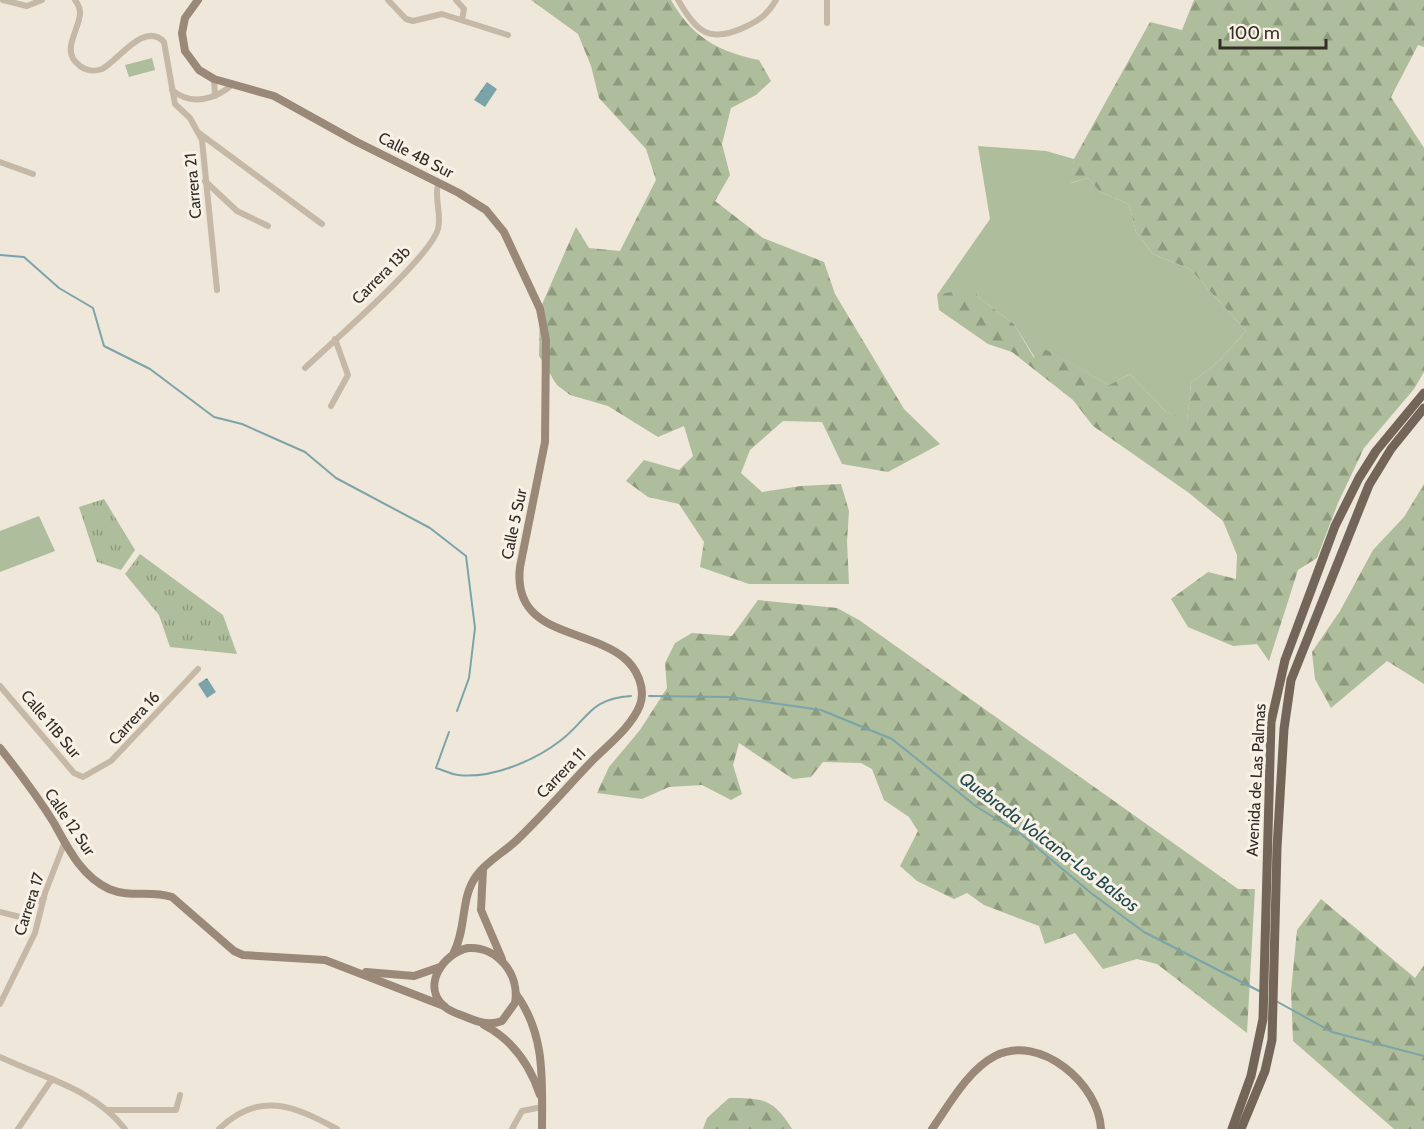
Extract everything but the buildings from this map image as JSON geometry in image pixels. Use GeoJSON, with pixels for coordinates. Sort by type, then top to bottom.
{"type":"FeatureCollection","features":[{"type":"Feature","properties":{"kind":"main road","name":"Avenida de Las Palmas"},"geometry":{"type":"LineString","coordinates":[[1232,1129],[1251,1076],[1263,1008],[1271,722],[1278,682],[1335,526],[1359,477],[1376,451],[1424,393]]}},
{"type":"Feature","properties":{"kind":"main road","name":"Avenida de Las Palmas"},"geometry":{"type":"LineString","coordinates":[[1241,1129],[1265,1071],[1272,1040],[1276,975],[1277,848],[1284,729],[1291,680],[1369,486],[1391,450],[1424,408]]}},
{"type":"Feature","properties":{"kind":"street"},"geometry":{"type":"LineString","coordinates":[[3,0],[27,6],[42,0]]}},
{"type":"Feature","properties":{"kind":"street"},"geometry":{"type":"LineString","coordinates":[[75,0],[80,8],[81,16],[71,41],[71,49],[77,64],[94,71],[102,69],[140,38],[155,36],[166,47],[172,90],[178,95],[196,100],[215,96],[233,84]]}},
{"type":"Feature","properties":{"kind":"street"},"geometry":{"type":"LineString","coordinates":[[198,0],[185,18],[183,41],[193,64],[214,79],[215,96]]}},
{"type":"Feature","properties":{"kind":"street"},"geometry":{"type":"LineString","coordinates":[[388,0],[406,19],[413,21],[442,14],[508,35]]}},
{"type":"Feature","properties":{"kind":"street"},"geometry":{"type":"LineString","coordinates":[[456,0],[464,9],[462,20]]}},
{"type":"Feature","properties":{"kind":"street"},"geometry":{"type":"LineString","coordinates":[[678,0],[690,20],[712,36],[725,36],[762,19],[776,0]]}},
{"type":"Feature","properties":{"kind":"street"},"geometry":{"type":"LineString","coordinates":[[826,23],[827,0]]}},
{"type":"Feature","properties":{"kind":"street","name":"Calle 4B Sur"},"geometry":{"type":"LineString","coordinates":[[214,79],[273,96],[481,206],[500,224],[538,304]]}},
{"type":"Feature","properties":{"kind":"street","name":"Carrera 21"},"geometry":{"type":"LineString","coordinates":[[172,90],[175,104],[190,118],[200,133],[217,290]]}},
{"type":"Feature","properties":{"kind":"street"},"geometry":{"type":"LineString","coordinates":[[200,133],[322,224]]}},
{"type":"Feature","properties":{"kind":"street"},"geometry":{"type":"LineString","coordinates":[[0,162],[33,174]]}},
{"type":"Feature","properties":{"kind":"street"},"geometry":{"type":"LineString","coordinates":[[205,181],[237,211],[268,226]]}},
{"type":"Feature","properties":{"kind":"street","name":"Carrera 13b"},"geometry":{"type":"LineString","coordinates":[[305,368],[407,270],[434,237],[439,218],[436,197],[438,183]]}},
{"type":"Feature","properties":{"kind":"street","name":"Calle 5 Sur"},"geometry":{"type":"LineString","coordinates":[[538,304],[544,318],[546,340],[545,442],[520,567],[521,586],[526,602],[536,616],[555,628],[619,654],[632,665],[641,687]]}},
{"type":"Feature","properties":{"kind":"street"},"geometry":{"type":"LineString","coordinates":[[331,406],[348,375],[335,339]]}},
{"type":"Feature","properties":{"kind":"street","name":"Carrera 16"},"geometry":{"type":"LineString","coordinates":[[83,777],[111,761],[198,669]]}},
{"type":"Feature","properties":{"kind":"street","name":"Calle 11B Sur"},"geometry":{"type":"LineString","coordinates":[[0,686],[74,773],[83,777]]}},
{"type":"Feature","properties":{"kind":"street","name":"Carrera 11"},"geometry":{"type":"LineString","coordinates":[[454,952],[463,932],[470,887],[483,868],[519,839],[629,723],[640,706],[641,687]]}},
{"type":"Feature","properties":{"kind":"street","name":"Calle 12 Sur"},"geometry":{"type":"LineString","coordinates":[[0,748],[48,814],[64,844],[79,864],[101,884],[128,894],[160,893],[172,897],[234,951],[255,957],[311,958],[357,970],[444,1006]]}},
{"type":"Feature","properties":{"kind":"street","name":"Carrera 17"},"geometry":{"type":"LineString","coordinates":[[0,1004],[35,933],[44,898],[64,844]]}},
{"type":"Feature","properties":{"kind":"street"},"geometry":{"type":"LineString","coordinates":[[478,1022],[497,1023],[506,1019],[514,1008],[516,994],[513,978],[503,961],[481,910],[483,868]]}},
{"type":"Feature","properties":{"kind":"street"},"geometry":{"type":"LineString","coordinates":[[0,912],[24,918],[33,903],[44,898]]}},
{"type":"Feature","properties":{"kind":"street"},"geometry":{"type":"LineString","coordinates":[[503,961],[479,948],[454,952],[440,967],[435,985],[437,996],[444,1006],[500,1035],[519,1053],[531,1072],[542,1104]]}},
{"type":"Feature","properties":{"kind":"street","name":"Calle 12 Sur"},"geometry":{"type":"LineString","coordinates":[[357,970],[414,976],[440,967]]}},
{"type":"Feature","properties":{"kind":"street"},"geometry":{"type":"LineString","coordinates":[[516,994],[528,1012],[537,1036],[542,1067],[542,1129]]}},
{"type":"Feature","properties":{"kind":"street"},"geometry":{"type":"LineString","coordinates":[[932,1129],[980,1067],[996,1055],[1019,1050],[1047,1058],[1070,1073],[1094,1100],[1101,1129]]}},
{"type":"Feature","properties":{"kind":"street"},"geometry":{"type":"LineString","coordinates":[[0,1057],[89,1096],[108,1110],[125,1129]]}},
{"type":"Feature","properties":{"kind":"street"},"geometry":{"type":"LineString","coordinates":[[18,1129],[52,1079]]}},
{"type":"Feature","properties":{"kind":"street"},"geometry":{"type":"LineString","coordinates":[[108,1110],[176,1110],[180,1095]]}},
{"type":"Feature","properties":{"kind":"street"},"geometry":{"type":"LineString","coordinates":[[512,1129],[522,1111],[542,1104]]}},
{"type":"Feature","properties":{"kind":"street"},"geometry":{"type":"LineString","coordinates":[[219,1129],[227,1121],[249,1110],[275,1105],[300,1110],[337,1129]]}},
{"type":"Feature","properties":{"kind":"green space"},"geometry":{"type":"Polygon","coordinates":[[[531,0],[671,0],[697,33],[718,47],[759,60],[771,81],[756,95],[731,108],[722,144],[730,175],[715,201],[763,238],[824,262],[835,294],[904,409],[940,444],[888,472],[842,464],[822,422],[783,421],[750,450],[741,473],[762,492],[801,486],[841,484],[849,511],[847,541],[849,584],[749,584],[700,567],[704,542],[679,504],[648,497],[626,481],[644,460],[679,470],[693,456],[684,426],[658,437],[608,406],[570,395],[557,385],[539,356],[540,309],[576,227],[589,248],[620,251],[656,180],[646,149],[599,98],[591,66],[578,34],[531,0]]]}},
{"type":"Feature","properties":{"kind":"green space"},"geometry":{"type":"Polygon","coordinates":[[[1194,0],[1424,0],[1424,47],[1418,45],[1391,97],[1424,148],[1424,372],[1414,389],[1364,448],[1338,503],[1317,558],[1298,570],[1269,661],[1257,644],[1233,646],[1188,627],[1171,599],[1208,572],[1236,579],[1237,555],[1223,521],[1189,493],[1093,426],[1073,400],[1012,352],[988,344],[939,310],[937,295],[976,287],[977,296],[1014,324],[1034,358],[1041,347],[1109,385],[1130,374],[1165,411],[1187,421],[1191,383],[1220,360],[1246,331],[1190,269],[1153,254],[1136,232],[1129,204],[1100,192],[1088,178],[1070,183],[1074,159],[1150,22],[1182,30],[1194,0]]]}},
{"type":"Feature","properties":{"kind":"green space"},"geometry":{"type":"Polygon","coordinates":[[[152,58],[155,70],[129,77],[125,65],[152,58]]]}},
{"type":"Feature","properties":{"kind":"green space"},"geometry":{"type":"Polygon","coordinates":[[[978,146],[1046,151],[1074,159],[1071,183],[1088,178],[1100,192],[1129,204],[1136,232],[1153,254],[1190,269],[1246,331],[1220,360],[1191,383],[1187,422],[1165,411],[1130,374],[1109,385],[1042,348],[1035,358],[1014,324],[977,296],[937,295],[990,219],[978,146]]]}},
{"type":"Feature","properties":{"kind":"green space"},"geometry":{"type":"Polygon","coordinates":[[[1424,484],[1424,684],[1387,661],[1331,708],[1315,679],[1312,652],[1340,611],[1373,550],[1404,517],[1424,484]]]}},
{"type":"Feature","properties":{"kind":"green space"},"geometry":{"type":"Polygon","coordinates":[[[104,499],[135,550],[121,570],[97,562],[79,507],[104,499]]]}},
{"type":"Feature","properties":{"kind":"green space"},"geometry":{"type":"Polygon","coordinates":[[[39,516],[55,551],[0,572],[0,531],[39,516]]]}},
{"type":"Feature","properties":{"kind":"green space"},"geometry":{"type":"Polygon","coordinates":[[[140,554],[223,615],[237,654],[170,647],[159,615],[125,574],[140,554]]]}},
{"type":"Feature","properties":{"kind":"green space"},"geometry":{"type":"Polygon","coordinates":[[[758,600],[837,608],[859,620],[1238,889],[1255,889],[1247,1033],[1157,964],[1137,959],[1103,969],[1075,933],[1045,944],[1039,926],[984,905],[967,893],[954,899],[917,881],[900,866],[918,831],[909,817],[884,800],[872,769],[861,763],[823,762],[811,777],[793,779],[739,743],[733,765],[742,794],[731,800],[702,785],[669,787],[642,799],[597,793],[609,767],[640,730],[667,688],[665,663],[675,643],[692,633],[732,636],[758,600]]]}},
{"type":"Feature","properties":{"kind":"green space"},"geometry":{"type":"Polygon","coordinates":[[[1321,899],[1415,978],[1424,965],[1424,1129],[1394,1129],[1293,1041],[1291,991],[1297,930],[1321,899]]]}},
{"type":"Feature","properties":{"kind":"green space"},"geometry":{"type":"Polygon","coordinates":[[[729,1098],[766,1102],[779,1112],[792,1129],[703,1129],[707,1118],[729,1098]]]}},
{"type":"Feature","properties":{"kind":"water"},"geometry":{"type":"Polygon","coordinates":[[[487,82],[497,89],[485,107],[474,100],[487,82]]]}},
{"type":"Feature","properties":{"kind":"water"},"geometry":{"type":"Polygon","coordinates":[[[207,678],[216,692],[207,698],[198,684],[207,678]]]}},
{"type":"Feature","properties":{"kind":"waterway","name":"Quebrada Volcana-Los Balsos"},"geometry":{"type":"LineString","coordinates":[[0,255],[24,257],[59,288],[93,308],[104,346],[150,369],[214,417],[242,424],[305,452],[336,478],[430,528],[466,556],[475,628],[469,678],[457,711]]}},
{"type":"Feature","properties":{"kind":"waterway","name":"Quebrada Volcana-Los Balsos"},"geometry":{"type":"LineString","coordinates":[[449,732],[436,768],[458,775],[484,774],[525,762],[560,741],[597,706],[606,701],[631,696]]}},
{"type":"Feature","properties":{"kind":"waterway","name":"Quebrada Volcana-Los Balsos"},"geometry":{"type":"LineString","coordinates":[[649,696],[730,697],[821,710],[892,739],[977,807],[1021,834],[1091,893],[1144,932],[1261,992]]}},
{"type":"Feature","properties":{"kind":"waterway","name":"Quebrada Volcana-Los Balsos"},"geometry":{"type":"LineString","coordinates":[[1276,1001],[1332,1032],[1424,1056]]}}]}
